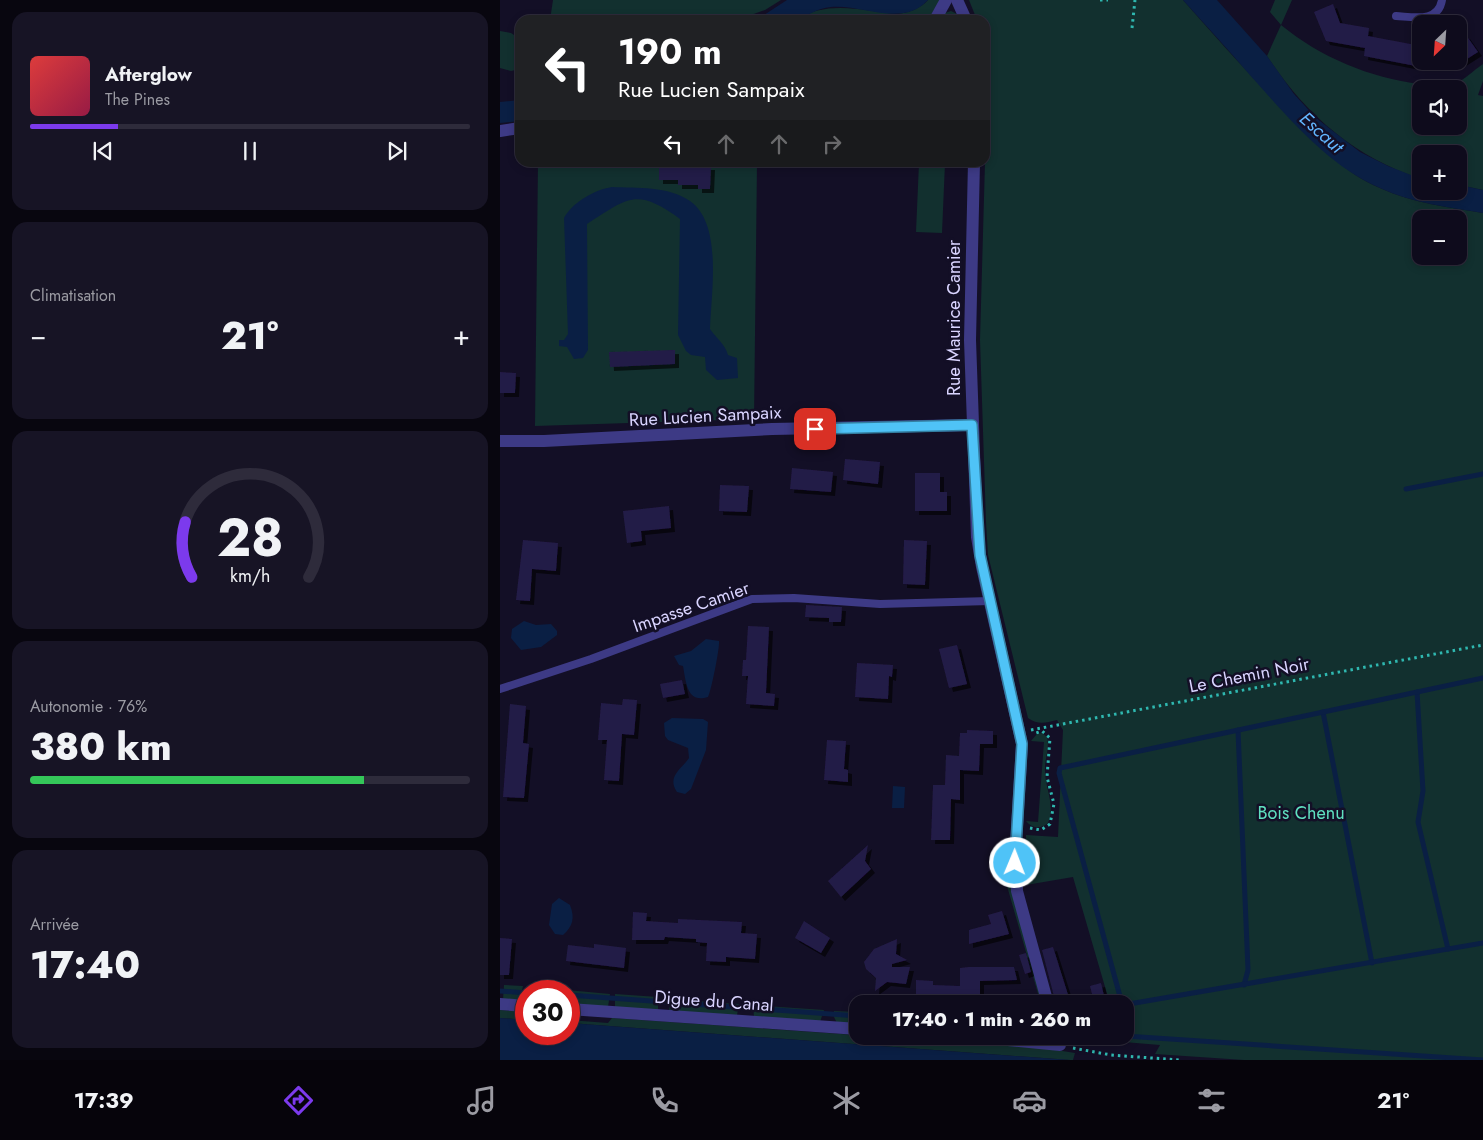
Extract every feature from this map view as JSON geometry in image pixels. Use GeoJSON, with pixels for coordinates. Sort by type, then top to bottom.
{"type":"FeatureCollection","features":[{"type":"Feature","properties":{"kind":"street"},"geometry":{"type":"LineString","coordinates":[[938,15],[946,0]]}},
{"type":"Feature","properties":{"kind":"street"},"geometry":{"type":"LineString","coordinates":[[957,0],[964,15]]}},
{"type":"Feature","properties":{"kind":"street"},"geometry":{"type":"LineString","coordinates":[[500,131],[515,129]]}},
{"type":"Feature","properties":{"kind":"street","name":"Rue Maurice Camier"},"geometry":{"type":"LineString","coordinates":[[974,167],[970,340],[977,537],[1021,736],[1023,751],[1015,854],[1017,890],[1046,995]]}},
{"type":"Feature","properties":{"kind":"street","name":"Rue Lucien Sampaix"},"geometry":{"type":"LineString","coordinates":[[500,441],[544,441],[772,430],[972,425]]}},
{"type":"Feature","properties":{"kind":"street"},"geometry":{"type":"LineString","coordinates":[[500,1004],[515,1005]]}},
{"type":"Feature","properties":{"kind":"street","name":"Digue du Canal"},"geometry":{"type":"LineString","coordinates":[[580,1010],[849,1028]]}},
{"type":"Feature","properties":{"kind":"lane"},"geometry":{"type":"LineString","coordinates":[[1396,16],[1429,16],[1438,11],[1442,0]]}},
{"type":"Feature","properties":{"kind":"lane","name":"Impasse Camier"},"geometry":{"type":"LineString","coordinates":[[500,689],[590,660],[752,599],[794,598],[880,604],[990,601]]}},
{"type":"Feature","properties":{"kind":"path"},"geometry":{"type":"LineString","coordinates":[[1100,0],[1108,0]]}},
{"type":"Feature","properties":{"kind":"path"},"geometry":{"type":"LineString","coordinates":[[1132,28],[1134,0]]}},
{"type":"Feature","properties":{"kind":"path","name":"Le Chemin Noir"},"geometry":{"type":"LineString","coordinates":[[1021,736],[1051,727],[1483,646]]}},
{"type":"Feature","properties":{"kind":"path"},"geometry":{"type":"LineString","coordinates":[[1048,735],[1051,727]]}},
{"type":"Feature","properties":{"kind":"path"},"geometry":{"type":"LineString","coordinates":[[1017,824],[1041,830],[1050,824],[1054,804],[1047,777],[1051,742],[1048,735],[1039,731],[1021,736]]}},
{"type":"Feature","properties":{"kind":"path"},"geometry":{"type":"LineString","coordinates":[[1074,1045],[1111,1055],[1179,1060]]}},
{"type":"Feature","properties":{"kind":"green space"},"geometry":{"type":"Polygon","coordinates":[[[553,0],[781,0],[765,10],[751,15],[551,15],[553,0]]]}},
{"type":"Feature","properties":{"kind":"green space"},"geometry":{"type":"Polygon","coordinates":[[[928,0],[940,0],[931,15],[805,15],[832,8],[896,14],[909,12],[928,0]]]}},
{"type":"Feature","properties":{"kind":"green space","name":"Bois Chenu"},"geometry":{"type":"Polygon","coordinates":[[[969,0],[1183,0],[1277,103],[1343,166],[1367,182],[1392,193],[1412,200],[1466,210],[1412,210],[1412,265],[1467,265],[1467,210],[1483,213],[1483,1060],[1244,1060],[1155,1054],[1160,1045],[1134,1043],[1134,995],[1107,995],[1073,877],[1026,885],[1026,835],[1058,837],[1063,730],[1057,720],[1042,723],[1028,718],[988,555],[980,340],[985,167],[990,167],[990,15],[975,15],[969,0]]]}},
{"type":"Feature","properties":{"kind":"green space"},"geometry":{"type":"Polygon","coordinates":[[[1275,0],[1292,0],[1281,25],[1270,12],[1275,0]]]}},
{"type":"Feature","properties":{"kind":"green space"},"geometry":{"type":"Polygon","coordinates":[[[951,11],[958,15],[944,15],[951,11]]]}},
{"type":"Feature","properties":{"kind":"green space"},"geometry":{"type":"Polygon","coordinates":[[[1281,25],[1312,47],[1346,64],[1383,77],[1412,82],[1412,135],[1467,135],[1467,80],[1462,80],[1483,64],[1483,81],[1478,95],[1483,96],[1483,190],[1467,187],[1467,145],[1412,145],[1412,176],[1374,159],[1333,131],[1298,97],[1267,56],[1281,25]]]}},
{"type":"Feature","properties":{"kind":"green space"},"geometry":{"type":"Polygon","coordinates":[[[500,31],[515,36],[515,70],[500,68],[500,31]]]}},
{"type":"Feature","properties":{"kind":"green space"},"geometry":{"type":"Polygon","coordinates":[[[538,167],[757,167],[754,419],[535,426],[538,167]]]}},
{"type":"Feature","properties":{"kind":"green space"},"geometry":{"type":"Polygon","coordinates":[[[919,167],[945,167],[942,233],[916,232],[919,167]]]}},
{"type":"Feature","properties":{"kind":"green space"},"geometry":{"type":"Polygon","coordinates":[[[1042,733],[1047,737],[1048,741],[1045,775],[1051,809],[1048,823],[1037,827],[1031,826],[1026,821],[1038,822],[1044,742],[1031,741],[1037,734],[1042,733]]]}},
{"type":"Feature","properties":{"kind":"green space"},"geometry":{"type":"Polygon","coordinates":[[[1010,878],[1041,995],[1038,995],[1006,879],[1010,878]]]}},
{"type":"Feature","properties":{"kind":"green space"},"geometry":{"type":"Polygon","coordinates":[[[504,985],[515,986],[515,1000],[503,1000],[504,985]]]}},
{"type":"Feature","properties":{"kind":"green space"},"geometry":{"type":"Polygon","coordinates":[[[580,991],[610,994],[608,1007],[580,1006],[580,991]]]}},
{"type":"Feature","properties":{"kind":"green space"},"geometry":{"type":"Polygon","coordinates":[[[615,994],[658,997],[658,1011],[615,1007],[615,994]]]}},
{"type":"Feature","properties":{"kind":"green space"},"geometry":{"type":"Polygon","coordinates":[[[670,999],[739,1004],[737,1015],[669,1011],[670,999]]]}},
{"type":"Feature","properties":{"kind":"green space"},"geometry":{"type":"Polygon","coordinates":[[[753,1005],[824,1010],[820,1022],[754,1017],[753,1005]]]}},
{"type":"Feature","properties":{"kind":"green space"},"geometry":{"type":"Polygon","coordinates":[[[500,1010],[515,1011],[515,1019],[500,1018],[500,1010]]]}},
{"type":"Feature","properties":{"kind":"green space"},"geometry":{"type":"Polygon","coordinates":[[[834,1011],[849,1012],[849,1024],[837,1023],[834,1011]]]}},
{"type":"Feature","properties":{"kind":"green space"},"geometry":{"type":"Polygon","coordinates":[[[612,1018],[849,1034],[849,1044],[580,1024],[580,1021],[608,1023],[612,1018]]]}},
{"type":"Feature","properties":{"kind":"green space"},"geometry":{"type":"Polygon","coordinates":[[[867,1045],[1001,1045],[1044,1048],[1075,1053],[1073,1060],[867,1045]]]}},
{"type":"Feature","properties":{"kind":"water"},"geometry":{"type":"Polygon","coordinates":[[[787,0],[928,0],[918,8],[894,14],[831,7],[807,15],[764,15],[787,0]]]}},
{"type":"Feature","properties":{"kind":"water","name":"Escaut"},"geometry":{"type":"Polygon","coordinates":[[[1183,0],[1217,0],[1267,56],[1294,94],[1316,118],[1360,152],[1412,175],[1412,199],[1392,193],[1361,178],[1325,153],[1263,90],[1183,0]]]}},
{"type":"Feature","properties":{"kind":"water"},"geometry":{"type":"Polygon","coordinates":[[[515,100],[515,122],[500,123],[500,102],[515,100]]]}},
{"type":"Feature","properties":{"kind":"water"},"geometry":{"type":"Polygon","coordinates":[[[612,187],[662,190],[682,196],[690,201],[700,212],[707,226],[713,260],[710,329],[723,344],[728,355],[737,358],[738,378],[717,380],[706,370],[705,357],[691,355],[686,351],[678,335],[680,219],[653,203],[642,200],[632,200],[623,203],[587,224],[588,350],[583,358],[574,359],[567,347],[559,346],[559,340],[564,340],[568,334],[564,218],[578,202],[598,191],[612,187]]]}},
{"type":"Feature","properties":{"kind":"water"},"geometry":{"type":"Polygon","coordinates":[[[1467,187],[1483,190],[1483,213],[1416,200],[1467,200],[1467,187]]]}},
{"type":"Feature","properties":{"kind":"water"},"geometry":{"type":"Polygon","coordinates":[[[524,621],[536,625],[551,624],[557,631],[557,635],[541,647],[521,650],[511,638],[512,629],[524,621]]]}},
{"type":"Feature","properties":{"kind":"water"},"geometry":{"type":"Polygon","coordinates":[[[706,639],[719,641],[719,645],[708,697],[701,698],[696,697],[689,690],[683,666],[679,665],[674,656],[691,651],[706,639]]]}},
{"type":"Feature","properties":{"kind":"water"},"geometry":{"type":"Polygon","coordinates":[[[672,718],[703,719],[708,722],[706,750],[691,789],[685,794],[677,792],[673,781],[689,758],[688,748],[668,740],[665,736],[664,723],[672,718]]]}},
{"type":"Feature","properties":{"kind":"water"},"geometry":{"type":"Polygon","coordinates":[[[893,786],[905,787],[904,808],[892,808],[893,786]]]}},
{"type":"Feature","properties":{"kind":"water"},"geometry":{"type":"Polygon","coordinates":[[[559,898],[570,905],[572,914],[571,925],[563,935],[555,934],[549,925],[552,904],[559,898]]]}},
{"type":"Feature","properties":{"kind":"water"},"geometry":{"type":"Polygon","coordinates":[[[500,1018],[515,1019],[515,1045],[580,1045],[580,1024],[1070,1060],[500,1060],[500,1018]]]}},
{"type":"Feature","properties":{"kind":"building"},"geometry":{"type":"Polygon","coordinates":[[[1333,4],[1340,23],[1369,28],[1368,36],[1412,44],[1412,65],[1364,56],[1365,48],[1326,41],[1314,12],[1333,4]]]}},
{"type":"Feature","properties":{"kind":"building"},"geometry":{"type":"Polygon","coordinates":[[[1468,38],[1478,52],[1468,58],[1468,38]]]}},
{"type":"Feature","properties":{"kind":"building"},"geometry":{"type":"Polygon","coordinates":[[[659,167],[711,167],[710,189],[698,189],[698,185],[678,185],[678,180],[659,180],[659,167]]]}},
{"type":"Feature","properties":{"kind":"building"},"geometry":{"type":"Polygon","coordinates":[[[675,350],[675,364],[610,367],[609,352],[675,350]]]}},
{"type":"Feature","properties":{"kind":"building"},"geometry":{"type":"Polygon","coordinates":[[[500,372],[516,373],[515,393],[500,393],[500,372]]]}},
{"type":"Feature","properties":{"kind":"building"},"geometry":{"type":"Polygon","coordinates":[[[845,459],[880,462],[878,484],[843,480],[845,459]]]}},
{"type":"Feature","properties":{"kind":"building"},"geometry":{"type":"Polygon","coordinates":[[[792,468],[833,472],[831,492],[790,489],[792,468]]]}},
{"type":"Feature","properties":{"kind":"building"},"geometry":{"type":"Polygon","coordinates":[[[915,473],[940,473],[940,492],[947,492],[947,511],[915,511],[915,473]]]}},
{"type":"Feature","properties":{"kind":"building"},"geometry":{"type":"Polygon","coordinates":[[[720,485],[749,486],[747,512],[719,511],[720,485]]]}},
{"type":"Feature","properties":{"kind":"building"},"geometry":{"type":"Polygon","coordinates":[[[669,506],[671,528],[641,531],[642,541],[627,543],[623,511],[669,506]]]}},
{"type":"Feature","properties":{"kind":"building"},"geometry":{"type":"Polygon","coordinates":[[[523,540],[558,543],[556,571],[532,569],[530,601],[516,600],[523,540]]]}},
{"type":"Feature","properties":{"kind":"building"},"geometry":{"type":"Polygon","coordinates":[[[904,540],[927,541],[925,585],[903,584],[904,540]]]}},
{"type":"Feature","properties":{"kind":"building"},"geometry":{"type":"Polygon","coordinates":[[[806,605],[842,607],[841,622],[829,622],[829,618],[805,617],[806,605]]]}},
{"type":"Feature","properties":{"kind":"building"},"geometry":{"type":"Polygon","coordinates":[[[748,626],[769,627],[766,693],[775,694],[774,706],[746,704],[748,676],[742,676],[743,660],[746,660],[748,626]]]}},
{"type":"Feature","properties":{"kind":"building"},"geometry":{"type":"Polygon","coordinates":[[[957,645],[967,684],[949,688],[939,649],[957,645]]]}},
{"type":"Feature","properties":{"kind":"building"},"geometry":{"type":"Polygon","coordinates":[[[857,663],[893,665],[892,677],[889,676],[888,699],[855,697],[857,663]]]}},
{"type":"Feature","properties":{"kind":"building"},"geometry":{"type":"Polygon","coordinates":[[[682,680],[685,694],[663,698],[660,684],[682,680]]]}},
{"type":"Feature","properties":{"kind":"building"},"geometry":{"type":"Polygon","coordinates":[[[623,699],[637,700],[634,735],[622,734],[619,781],[604,780],[607,740],[598,740],[601,703],[622,705],[623,699]]]}},
{"type":"Feature","properties":{"kind":"building"},"geometry":{"type":"Polygon","coordinates":[[[510,704],[526,706],[523,743],[529,744],[524,798],[503,797],[510,704]]]}},
{"type":"Feature","properties":{"kind":"building"},"geometry":{"type":"Polygon","coordinates":[[[967,730],[993,731],[993,744],[980,744],[979,771],[960,770],[960,800],[951,799],[950,840],[931,840],[933,785],[945,785],[946,755],[959,756],[960,733],[967,733],[967,730]]]}},
{"type":"Feature","properties":{"kind":"building"},"geometry":{"type":"Polygon","coordinates":[[[827,740],[846,741],[844,769],[848,770],[848,782],[824,780],[827,740]]]}},
{"type":"Feature","properties":{"kind":"building"},"geometry":{"type":"Polygon","coordinates":[[[868,845],[865,861],[871,869],[841,897],[828,881],[868,845]]]}},
{"type":"Feature","properties":{"kind":"building"},"geometry":{"type":"Polygon","coordinates":[[[1002,911],[1009,934],[969,944],[969,930],[991,924],[988,915],[1002,911]]]}},
{"type":"Feature","properties":{"kind":"building"},"geometry":{"type":"Polygon","coordinates":[[[633,912],[647,913],[646,921],[678,923],[678,919],[742,922],[741,933],[757,934],[755,959],[726,957],[726,962],[706,961],[707,943],[696,942],[696,939],[665,937],[664,940],[632,940],[633,912]]]}},
{"type":"Feature","properties":{"kind":"building"},"geometry":{"type":"Polygon","coordinates":[[[804,921],[830,938],[821,953],[795,938],[804,921]]]}},
{"type":"Feature","properties":{"kind":"building"},"geometry":{"type":"Polygon","coordinates":[[[500,938],[512,939],[509,975],[500,975],[500,938]]]}},
{"type":"Feature","properties":{"kind":"building"},"geometry":{"type":"Polygon","coordinates":[[[897,939],[896,954],[907,960],[892,964],[892,967],[910,967],[906,984],[887,982],[875,991],[876,978],[866,969],[864,962],[874,949],[897,939]]]}},
{"type":"Feature","properties":{"kind":"building"},"geometry":{"type":"Polygon","coordinates":[[[594,944],[626,948],[624,968],[566,961],[568,945],[594,948],[594,944]]]}},
{"type":"Feature","properties":{"kind":"building"},"geometry":{"type":"Polygon","coordinates":[[[1053,947],[1068,995],[1054,995],[1042,950],[1053,947]]]}},
{"type":"Feature","properties":{"kind":"building"},"geometry":{"type":"Polygon","coordinates":[[[1026,953],[1031,972],[1025,974],[1019,955],[1026,953]]]}},
{"type":"Feature","properties":{"kind":"building"},"geometry":{"type":"Polygon","coordinates":[[[1014,967],[1017,980],[980,981],[980,995],[916,995],[916,980],[933,981],[933,985],[960,986],[960,968],[1014,967]]]}},
{"type":"Feature","properties":{"kind":"building"},"geometry":{"type":"Polygon","coordinates":[[[1101,983],[1104,995],[1089,995],[1092,994],[1090,986],[1101,983]]]}},
{"type":"Feature","properties":{"kind":"waterway"},"geometry":{"type":"LineString","coordinates":[[1406,489],[1483,474]]}},
{"type":"Feature","properties":{"kind":"waterway"},"geometry":{"type":"LineString","coordinates":[[1120,995],[1059,773],[1060,768],[1483,678]]}},
{"type":"Feature","properties":{"kind":"waterway"},"geometry":{"type":"LineString","coordinates":[[1417,692],[1423,791],[1418,822],[1448,949]]}},
{"type":"Feature","properties":{"kind":"waterway"},"geometry":{"type":"LineString","coordinates":[[1323,712],[1372,963]]}},
{"type":"Feature","properties":{"kind":"waterway"},"geometry":{"type":"LineString","coordinates":[[1238,730],[1248,970],[1244,985]]}},
{"type":"Feature","properties":{"kind":"waterway"},"geometry":{"type":"LineString","coordinates":[[1134,1003],[1483,943]]}},
{"type":"Feature","properties":{"kind":"waterway"},"geometry":{"type":"LineString","coordinates":[[500,991],[515,992]]}},
{"type":"Feature","properties":{"kind":"waterway"},"geometry":{"type":"LineString","coordinates":[[580,996],[849,1015]]}},
{"type":"Feature","properties":{"kind":"waterway"},"geometry":{"type":"LineString","coordinates":[[1134,1037],[1483,1060]]}},
{"type":"Feature","properties":{"kind":"route"},"geometry":{"type":"LineString","coordinates":[[815,429],[972,425],[977,537],[982,567],[1016,708],[1023,751],[1015,863]]}}]}
